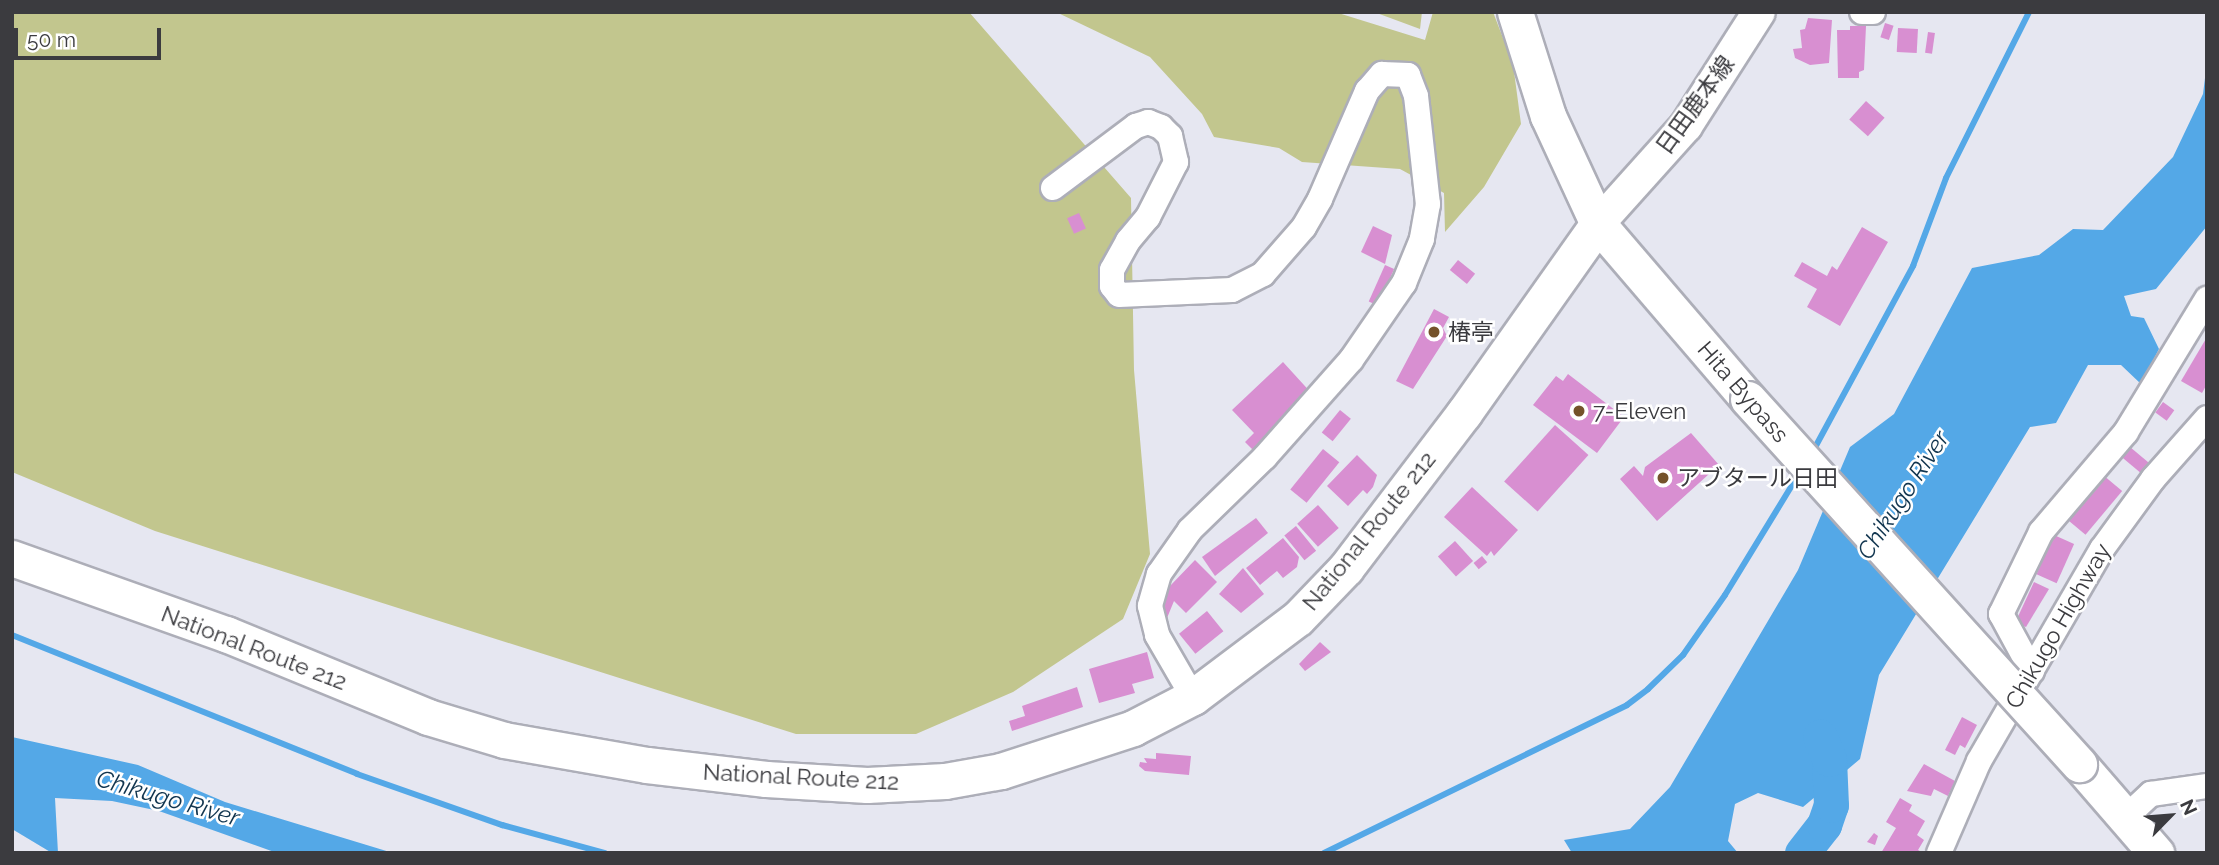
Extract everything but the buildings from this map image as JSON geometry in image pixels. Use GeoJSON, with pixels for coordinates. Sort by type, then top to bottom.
{"type":"FeatureCollection","features":[{"type":"Feature","properties":{"kind":"highway","name":"Hita Bypass"},"geometry":{"type":"LineString","coordinates":[[1514,12],[1548,116],[1598,224],[1748,399],[2157,853]]}},
{"type":"Feature","properties":{"kind":"highway","name":"National Route 212"},"geometry":{"type":"LineString","coordinates":[[12,558],[226,634],[428,717],[503,740],[660,767],[867,785],[945,780],[1001,771],[1072,750],[1133,727],[1194,696],[1298,618],[1346,568],[1464,413],[1598,224]]}},
{"type":"Feature","properties":{"kind":"main road","name":"日田鹿本線"},"geometry":{"type":"LineString","coordinates":[[1598,224],[1686,126],[1759,12]]}},
{"type":"Feature","properties":{"kind":"street"},"geometry":{"type":"LineString","coordinates":[[1861,12],[1872,12]]}},
{"type":"Feature","properties":{"kind":"street"},"geometry":{"type":"LineString","coordinates":[[1053,188],[1136,126],[1148,121],[1161,127],[1170,136],[1176,162],[1148,217],[1112,270],[1112,286],[1119,295],[1232,290],[1249,285],[1263,274],[1304,227],[1321,199],[1367,91],[1382,74],[1408,75],[1416,96],[1428,204],[1422,239],[1404,283],[1351,360],[1265,457],[1191,530],[1159,574],[1150,606],[1157,635],[1194,696]]}},
{"type":"Feature","properties":{"kind":"street"},"geometry":{"type":"LineString","coordinates":[[2032,671],[2001,614],[2041,532],[2126,432],[2207,299]]}},
{"type":"Feature","properties":{"kind":"street","name":"Chikugo Highway"},"geometry":{"type":"LineString","coordinates":[[1939,853],[1979,761],[2102,549],[2153,479],[2207,418]]}},
{"type":"Feature","properties":{"kind":"street"},"geometry":{"type":"LineString","coordinates":[[2126,817],[2151,794],[2207,786]]}},
{"type":"Feature","properties":{"kind":"green space"},"geometry":{"type":"Polygon","coordinates":[[[12,12],[969,12],[1131,198],[1134,370],[1150,554],[1123,619],[1013,692],[916,734],[796,734],[155,531],[12,472],[12,12]]]}},
{"type":"Feature","properties":{"kind":"green space"},"geometry":{"type":"Polygon","coordinates":[[[1056,12],[1335,12],[1425,40],[1433,12],[1493,12],[1513,64],[1521,124],[1484,187],[1445,232],[1444,193],[1400,169],[1302,162],[1279,148],[1214,137],[1202,114],[1150,57],[1056,12]]]}},
{"type":"Feature","properties":{"kind":"green space"},"geometry":{"type":"Polygon","coordinates":[[[1374,12],[1422,12],[1420,29],[1374,12]]]}},
{"type":"Feature","properties":{"kind":"water","name":"Chikugo River"},"geometry":{"type":"Polygon","coordinates":[[[2207,62],[2207,226],[2156,289],[2124,296],[2131,316],[2144,318],[2159,349],[2141,384],[2121,365],[2088,365],[2056,423],[2030,427],[1879,675],[1860,759],[1803,807],[1758,793],[1735,804],[1728,841],[1738,853],[1572,853],[1564,840],[1630,829],[1670,787],[1798,570],[1850,447],[1894,414],[1972,268],[2039,255],[2073,229],[2103,230],[2173,157],[2203,94],[2207,62]]]}},
{"type":"Feature","properties":{"kind":"water","name":"Chikugo River"},"geometry":{"type":"Polygon","coordinates":[[[12,737],[138,765],[225,802],[393,853],[277,853],[159,811],[112,801],[55,798],[58,853],[52,853],[12,829],[12,737]]]}},
{"type":"Feature","properties":{"kind":"waterway"},"geometry":{"type":"LineString","coordinates":[[1812,453],[1913,266],[1946,178],[2029,12]]}},
{"type":"Feature","properties":{"kind":"waterway"},"geometry":{"type":"LineString","coordinates":[[1324,853],[1627,705],[1648,689],[1683,655],[1725,595],[1799,474]]}},
{"type":"Feature","properties":{"kind":"waterway"},"geometry":{"type":"LineString","coordinates":[[12,635],[357,774],[502,825],[605,853]]}},
{"type":"Feature","properties":{"kind":"waterway"},"geometry":{"type":"LineString","coordinates":[[1802,853],[1824,825],[1831,805],[1829,759],[1820,737]]}},
{"type":"Feature","properties":{"kind":"place","name":"椿亭"},"geometry":{"type":"Point","coordinates":[1434,332]}},
{"type":"Feature","properties":{"kind":"place","name":"7-Eleven"},"geometry":{"type":"Point","coordinates":[1579,411]}},
{"type":"Feature","properties":{"kind":"place","name":"アブタール日田"},"geometry":{"type":"Point","coordinates":[1663,478]}}]}
